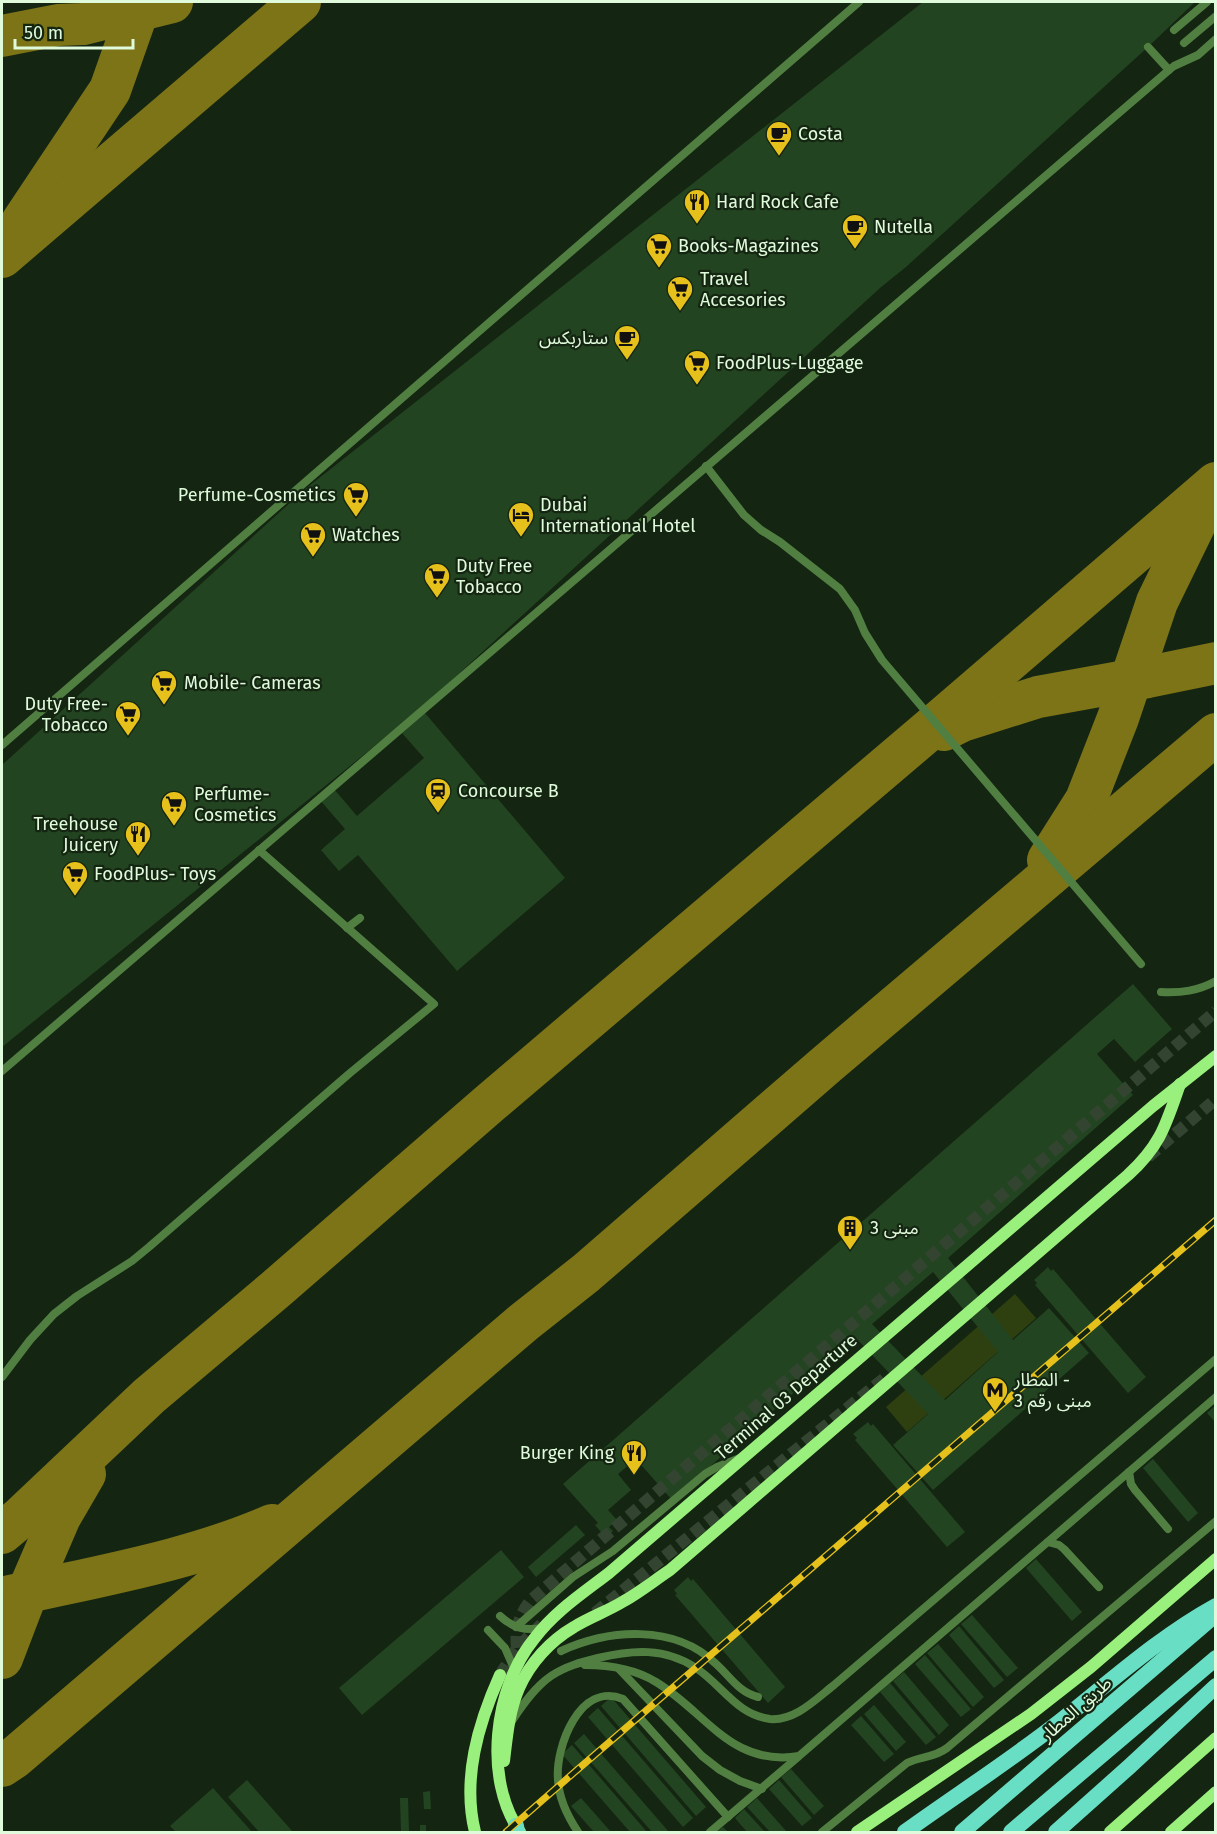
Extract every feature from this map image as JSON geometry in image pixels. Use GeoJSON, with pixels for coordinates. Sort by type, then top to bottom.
{"type":"FeatureCollection","features":[{"type":"Feature","properties":{"kind":"highway"},"geometry":{"type":"LineString","coordinates":[[905,1833],[1055,1726],[1177,1630],[1215,1606]]}},
{"type":"Feature","properties":{"kind":"highway","name":"طريق المطار"},"geometry":{"type":"LineString","coordinates":[[962,1833],[1215,1615]]}},
{"type":"Feature","properties":{"kind":"highway"},"geometry":{"type":"LineString","coordinates":[[1011,1833],[1215,1658]]}},
{"type":"Feature","properties":{"kind":"highway"},"geometry":{"type":"LineString","coordinates":[[1056,1833],[1215,1686]]}},
{"type":"Feature","properties":{"kind":"main road","name":"Terminal 03 Departure"},"geometry":{"type":"LineString","coordinates":[[518,1830],[501,1790],[498,1771],[498,1735],[501,1714],[515,1671],[523,1654],[542,1628],[1213,1056]]}},
{"type":"Feature","properties":{"kind":"main road"},"geometry":{"type":"LineString","coordinates":[[501,1790],[507,1729],[519,1688],[528,1670],[541,1654],[556,1639],[574,1627],[623,1602],[670,1569],[1128,1174],[1148,1156],[1161,1135],[1180,1083]]}},
{"type":"Feature","properties":{"kind":"main road"},"geometry":{"type":"LineString","coordinates":[[857,1833],[1031,1714],[1091,1667],[1215,1559]]}},
{"type":"Feature","properties":{"kind":"main road"},"geometry":{"type":"LineString","coordinates":[[475,1833],[471,1804],[471,1776],[479,1729],[500,1675]]}},
{"type":"Feature","properties":{"kind":"main road"},"geometry":{"type":"LineString","coordinates":[[479,1729],[510,1685]]}},
{"type":"Feature","properties":{"kind":"main road"},"geometry":{"type":"LineString","coordinates":[[1110,1833],[1215,1738]]}},
{"type":"Feature","properties":{"kind":"main road"},"geometry":{"type":"LineString","coordinates":[[1172,1833],[1215,1792]]}},
{"type":"Feature","properties":{"kind":"lane"},"geometry":{"type":"LineString","coordinates":[[2,745],[859,2]]}},
{"type":"Feature","properties":{"kind":"lane"},"geometry":{"type":"LineString","coordinates":[[1174,30],[1207,2]]}},
{"type":"Feature","properties":{"kind":"lane"},"geometry":{"type":"LineString","coordinates":[[1184,43],[1215,16]]}},
{"type":"Feature","properties":{"kind":"lane"},"geometry":{"type":"LineString","coordinates":[[2,1071],[1169,70],[1198,55],[1215,39]]}},
{"type":"Feature","properties":{"kind":"lane"},"geometry":{"type":"LineString","coordinates":[[1149,47],[1169,70]]}},
{"type":"Feature","properties":{"kind":"lane"},"geometry":{"type":"LineString","coordinates":[[706,466],[744,515],[840,589],[891,672],[1141,963]]}},
{"type":"Feature","properties":{"kind":"lane"},"geometry":{"type":"LineString","coordinates":[[2,1377],[30,1340],[54,1314],[77,1296],[117,1272],[149,1247],[350,1073],[434,1004],[259,850]]}},
{"type":"Feature","properties":{"kind":"lane"},"geometry":{"type":"LineString","coordinates":[[347,928],[360,918]]}},
{"type":"Feature","properties":{"kind":"lane"},"geometry":{"type":"LineString","coordinates":[[1161,992],[1184,992],[1213,985]]}},
{"type":"Feature","properties":{"kind":"lane"},"geometry":{"type":"LineString","coordinates":[[507,1729],[522,1706],[550,1676],[568,1666],[620,1653],[640,1651],[660,1652],[678,1658],[696,1668],[744,1710],[758,1716],[773,1719],[797,1714],[834,1685],[1215,1359]]}},
{"type":"Feature","properties":{"kind":"lane"},"geometry":{"type":"LineString","coordinates":[[710,1833],[1215,1397]]}},
{"type":"Feature","properties":{"kind":"lane"},"geometry":{"type":"LineString","coordinates":[[516,1627],[573,1577],[613,1551],[705,1474],[744,1457]]}},
{"type":"Feature","properties":{"kind":"lane"},"geometry":{"type":"LineString","coordinates":[[1129,1472],[1131,1485],[1168,1529]]}},
{"type":"Feature","properties":{"kind":"lane"},"geometry":{"type":"LineString","coordinates":[[822,1833],[907,1763],[935,1756],[947,1748],[1215,1521]]}},
{"type":"Feature","properties":{"kind":"lane"},"geometry":{"type":"LineString","coordinates":[[1048,1542],[1059,1545],[1099,1587]]}},
{"type":"Feature","properties":{"kind":"lane"},"geometry":{"type":"LineString","coordinates":[[500,1616],[525,1630],[542,1628]]}},
{"type":"Feature","properties":{"kind":"lane"},"geometry":{"type":"LineString","coordinates":[[488,1630],[505,1648],[515,1671]]}},
{"type":"Feature","properties":{"kind":"lane"},"geometry":{"type":"LineString","coordinates":[[561,1651],[578,1643],[610,1635],[640,1634],[671,1639],[702,1652],[715,1662],[741,1690],[758,1697]]}},
{"type":"Feature","properties":{"kind":"lane"},"geometry":{"type":"LineString","coordinates":[[568,1666],[618,1668],[654,1681],[671,1692],[720,1734],[752,1753],[767,1758],[783,1759],[799,1756]]}},
{"type":"Feature","properties":{"kind":"lane"},"geometry":{"type":"LineString","coordinates":[[618,1668],[702,1756],[730,1775],[762,1789]]}},
{"type":"Feature","properties":{"kind":"lane"},"geometry":{"type":"LineString","coordinates":[[578,1833],[561,1799],[558,1780],[559,1760],[566,1736],[577,1715],[594,1699],[603,1695],[613,1695],[623,1699],[728,1817]]}},
{"type":"Feature","properties":{"kind":"shaded area"},"geometry":{"type":"Polygon","coordinates":[[[1015,1294],[1036,1318],[907,1432],[886,1407],[1015,1294]]]}},
{"type":"Feature","properties":{"kind":"building"},"geometry":{"type":"Polygon","coordinates":[[[923,2],[1195,2],[418,711],[2,1047],[2,765],[304,490],[923,2]]]}},
{"type":"Feature","properties":{"kind":"building"},"geometry":{"type":"Polygon","coordinates":[[[425,713],[565,878],[457,971],[358,855],[339,871],[321,850],[345,829],[320,800],[334,789],[357,816],[424,758],[402,733],[425,713]]]}},
{"type":"Feature","properties":{"kind":"building"},"geometry":{"type":"Polygon","coordinates":[[[1133,984],[1172,1029],[1135,1062],[1114,1039],[1097,1054],[1133,1095],[948,1258],[1013,1340],[1049,1308],[1089,1353],[933,1490],[893,1445],[928,1414],[856,1338],[672,1500],[636,1459],[618,1474],[631,1490],[608,1510],[617,1520],[609,1527],[613,1531],[606,1538],[595,1525],[598,1523],[563,1484],[1133,984]],[[933,1272],[872,1324],[945,1400],[998,1352],[933,1272]]]}},
{"type":"Feature","properties":{"kind":"building"},"geometry":{"type":"Polygon","coordinates":[[[1048,1267],[1051,1271],[1053,1269],[1146,1377],[1128,1393],[1035,1285],[1037,1283],[1034,1280],[1048,1267]]]}},
{"type":"Feature","properties":{"kind":"building"},"geometry":{"type":"Polygon","coordinates":[[[1216,1405],[1216,1423],[1207,1413],[1216,1405]]]}},
{"type":"Feature","properties":{"kind":"building"},"geometry":{"type":"Polygon","coordinates":[[[868,1422],[871,1426],[873,1424],[965,1532],[947,1547],[855,1440],[857,1438],[853,1434],[868,1422]]]}},
{"type":"Feature","properties":{"kind":"building"},"geometry":{"type":"Polygon","coordinates":[[[1153,1459],[1198,1513],[1188,1522],[1143,1468],[1153,1459]]]}},
{"type":"Feature","properties":{"kind":"building"},"geometry":{"type":"Polygon","coordinates":[[[576,1525],[585,1535],[536,1577],[528,1567],[576,1525]]]}},
{"type":"Feature","properties":{"kind":"building"},"geometry":{"type":"Polygon","coordinates":[[[501,1550],[524,1577],[362,1715],[339,1688],[501,1550]]]}},
{"type":"Feature","properties":{"kind":"building"},"geometry":{"type":"Polygon","coordinates":[[[1036,1559],[1082,1612],[1072,1621],[1026,1568],[1036,1559]]]}},
{"type":"Feature","properties":{"kind":"building"},"geometry":{"type":"Polygon","coordinates":[[[688,1577],[691,1581],[693,1579],[785,1687],[768,1703],[675,1595],[677,1594],[674,1590],[688,1577]]]}},
{"type":"Feature","properties":{"kind":"building"},"geometry":{"type":"Polygon","coordinates":[[[972,1615],[1018,1668],[1007,1677],[961,1624],[972,1615]]]}},
{"type":"Feature","properties":{"kind":"building"},"geometry":{"type":"Polygon","coordinates":[[[959,1626],[1004,1680],[994,1688],[949,1635],[959,1626]]]}},
{"type":"Feature","properties":{"kind":"building"},"geometry":{"type":"Polygon","coordinates":[[[938,1644],[984,1697],[973,1707],[927,1653],[938,1644]]]}},
{"type":"Feature","properties":{"kind":"building"},"geometry":{"type":"Polygon","coordinates":[[[925,1655],[971,1709],[961,1717],[915,1664],[925,1655]]]}},
{"type":"Feature","properties":{"kind":"building"},"geometry":{"type":"Polygon","coordinates":[[[904,1672],[949,1725],[939,1735],[893,1681],[904,1672]]]}},
{"type":"Feature","properties":{"kind":"building"},"geometry":{"type":"Polygon","coordinates":[[[890,1683],[936,1737],[926,1745],[880,1692],[890,1683]]]}},
{"type":"Feature","properties":{"kind":"building"},"geometry":{"type":"Polygon","coordinates":[[[611,1697],[706,1807],[696,1816],[601,1706],[611,1697]]]}},
{"type":"Feature","properties":{"kind":"building"},"geometry":{"type":"Polygon","coordinates":[[[874,1705],[906,1742],[896,1751],[864,1714],[874,1705]]]}},
{"type":"Feature","properties":{"kind":"building"},"geometry":{"type":"Polygon","coordinates":[[[598,1708],[693,1818],[683,1827],[588,1717],[598,1708]]]}},
{"type":"Feature","properties":{"kind":"building"},"geometry":{"type":"Polygon","coordinates":[[[861,1716],[894,1754],[884,1762],[851,1725],[861,1716]]]}},
{"type":"Feature","properties":{"kind":"building"},"geometry":{"type":"Polygon","coordinates":[[[584,1734],[669,1832],[652,1832],[574,1743],[584,1734]]]}},
{"type":"Feature","properties":{"kind":"building"},"geometry":{"type":"Polygon","coordinates":[[[572,1745],[647,1832],[630,1832],[562,1754],[572,1745]]]}},
{"type":"Feature","properties":{"kind":"building"},"geometry":{"type":"Polygon","coordinates":[[[791,1769],[824,1806],[814,1815],[781,1777],[791,1769]]]}},
{"type":"Feature","properties":{"kind":"building"},"geometry":{"type":"Polygon","coordinates":[[[247,1780],[293,1832],[259,1832],[228,1797],[247,1780]]]}},
{"type":"Feature","properties":{"kind":"building"},"geometry":{"type":"Polygon","coordinates":[[[779,1780],[812,1818],[802,1826],[769,1789],[779,1780]]]}},
{"type":"Feature","properties":{"kind":"building"},"geometry":{"type":"Polygon","coordinates":[[[213,1788],[252,1832],[176,1832],[170,1826],[213,1788]]]}},
{"type":"Feature","properties":{"kind":"building"},"geometry":{"type":"Polygon","coordinates":[[[430,1791],[431,1809],[424,1809],[423,1792],[430,1791]]]}},
{"type":"Feature","properties":{"kind":"building"},"geometry":{"type":"Polygon","coordinates":[[[400,1798],[408,1798],[409,1832],[401,1832],[400,1798]]]}},
{"type":"Feature","properties":{"kind":"building"},"geometry":{"type":"Polygon","coordinates":[[[581,1798],[611,1832],[594,1832],[571,1806],[581,1798]]]}},
{"type":"Feature","properties":{"kind":"building"},"geometry":{"type":"Polygon","coordinates":[[[757,1798],[787,1832],[770,1832],[747,1807],[757,1798]]]}},
{"type":"Feature","properties":{"kind":"building"},"geometry":{"type":"Polygon","coordinates":[[[744,1809],[765,1832],[747,1832],[735,1818],[744,1809]]]}},
{"type":"Feature","properties":{"kind":"building"},"geometry":{"type":"Polygon","coordinates":[[[420,1825],[426,1825],[426,1832],[420,1832],[420,1825]]]}},
{"type":"Feature","properties":{"kind":"building"},"geometry":{"type":"Polygon","coordinates":[[[723,1827],[728,1832],[716,1832],[723,1827]]]}},
{"type":"Feature","properties":{"kind":"taxiway"},"geometry":{"type":"LineString","coordinates":[[22,222],[110,90],[141,2]]}},
{"type":"Feature","properties":{"kind":"taxiway"},"geometry":{"type":"LineString","coordinates":[[2,36],[58,25],[83,24],[172,2]]}},
{"type":"Feature","properties":{"kind":"taxiway"},"geometry":{"type":"LineString","coordinates":[[2,257],[300,2]]}},
{"type":"Feature","properties":{"kind":"taxiway"},"geometry":{"type":"LineString","coordinates":[[2,1533],[149,1396],[1216,483]]}},
{"type":"Feature","properties":{"kind":"taxiway"},"geometry":{"type":"LineString","coordinates":[[1048,860],[1086,800],[1118,718],[1157,602],[1196,522],[1213,502]]}},
{"type":"Feature","properties":{"kind":"taxiway"},"geometry":{"type":"LineString","coordinates":[[944,730],[962,721],[1038,697],[1216,663]]}},
{"type":"Feature","properties":{"kind":"taxiway"},"geometry":{"type":"LineString","coordinates":[[2,1766],[524,1322],[586,1273],[827,1064],[1216,734]]}},
{"type":"Feature","properties":{"kind":"taxiway"},"geometry":{"type":"LineString","coordinates":[[2,1658],[60,1517],[85,1474]]}},
{"type":"Feature","properties":{"kind":"taxiway"},"geometry":{"type":"LineString","coordinates":[[2,1598],[173,1559],[240,1538],[272,1525]]}},
{"type":"Feature","properties":{"kind":"tunnel"},"geometry":{"type":"LineString","coordinates":[[517,1648],[519,1622],[531,1600],[1216,1011]]}},
{"type":"Feature","properties":{"kind":"tunnel"},"geometry":{"type":"LineString","coordinates":[[1148,1157],[1216,1099]]}},
{"type":"Feature","properties":{"kind":"tunnel"},"geometry":{"type":"LineString","coordinates":[[595,1613],[887,1376]]}},
{"type":"Feature","properties":{"kind":"tunnel"},"geometry":{"type":"LineString","coordinates":[[500,1675],[517,1648],[544,1622]]}},
{"type":"Feature","properties":{"kind":"railway"},"geometry":{"type":"LineString","coordinates":[[506,1832],[1216,1220]]}},
{"type":"Feature","properties":{"kind":"place","name":"Costa"},"geometry":{"type":"Point","coordinates":[779,157]}},
{"type":"Feature","properties":{"kind":"place","name":"Hard Rock Cafe"},"geometry":{"type":"Point","coordinates":[697,225]}},
{"type":"Feature","properties":{"kind":"place","name":"Nutella"},"geometry":{"type":"Point","coordinates":[855,250]}},
{"type":"Feature","properties":{"kind":"place","name":"Books-Magazines"},"geometry":{"type":"Point","coordinates":[659,269]}},
{"type":"Feature","properties":{"kind":"place","name":"Travel Accesories"},"geometry":{"type":"Point","coordinates":[680,312]}},
{"type":"Feature","properties":{"kind":"place","name":"ستاربكس"},"geometry":{"type":"Point","coordinates":[627,361]}},
{"type":"Feature","properties":{"kind":"place","name":"FoodPlus-Luggage"},"geometry":{"type":"Point","coordinates":[697,386]}},
{"type":"Feature","properties":{"kind":"place","name":"Perfume-Cosmetics"},"geometry":{"type":"Point","coordinates":[356,518]}},
{"type":"Feature","properties":{"kind":"place","name":"Dubai International Hotel"},"geometry":{"type":"Point","coordinates":[521,538]}},
{"type":"Feature","properties":{"kind":"place","name":"Watches"},"geometry":{"type":"Point","coordinates":[313,558]}},
{"type":"Feature","properties":{"kind":"place","name":"Duty Free Tobacco"},"geometry":{"type":"Point","coordinates":[437,599]}},
{"type":"Feature","properties":{"kind":"place","name":"Mobile- Cameras"},"geometry":{"type":"Point","coordinates":[164,706]}},
{"type":"Feature","properties":{"kind":"place","name":"Duty Free- Tobacco"},"geometry":{"type":"Point","coordinates":[128,737]}},
{"type":"Feature","properties":{"kind":"place","name":"Concourse B"},"geometry":{"type":"Point","coordinates":[438,814]}},
{"type":"Feature","properties":{"kind":"place","name":"Perfume- Cosmetics"},"geometry":{"type":"Point","coordinates":[174,827]}},
{"type":"Feature","properties":{"kind":"place","name":"Treehouse Juicery"},"geometry":{"type":"Point","coordinates":[138,857]}},
{"type":"Feature","properties":{"kind":"place","name":"FoodPlus- Toys"},"geometry":{"type":"Point","coordinates":[75,897]}},
{"type":"Feature","properties":{"kind":"place","name":"مبنى 3"},"geometry":{"type":"Point","coordinates":[850,1251]}},
{"type":"Feature","properties":{"kind":"place","name":"المطار - مبنى رقم 3"},"geometry":{"type":"Point","coordinates":[995,1413]}},
{"type":"Feature","properties":{"kind":"place","name":"Burger King"},"geometry":{"type":"Point","coordinates":[634,1476]}}]}
